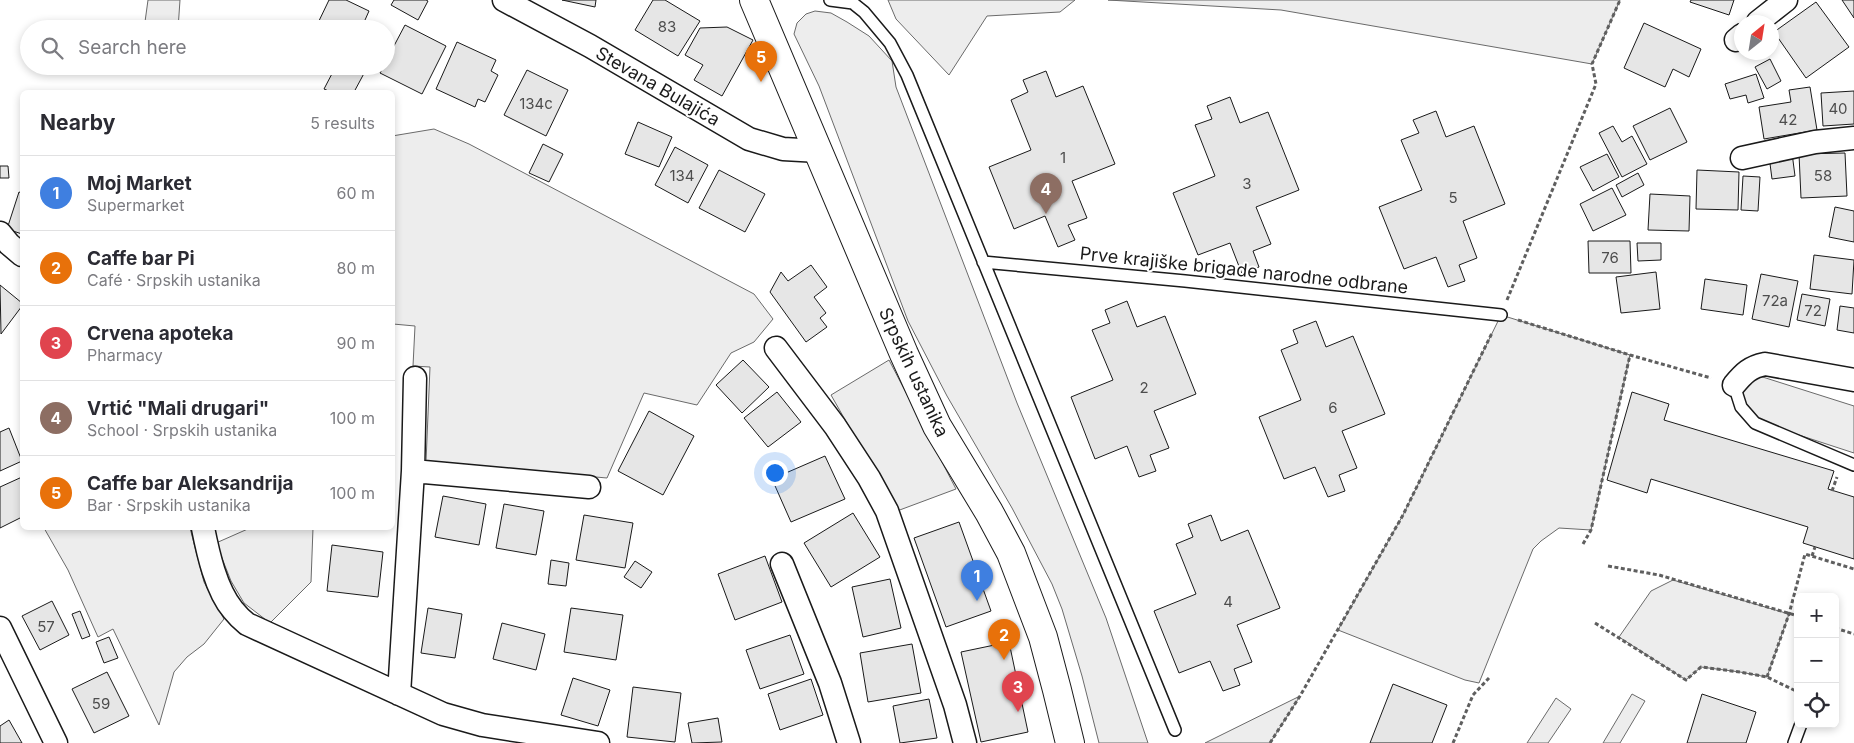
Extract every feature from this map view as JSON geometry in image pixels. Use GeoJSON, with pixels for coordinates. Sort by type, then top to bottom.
{"type":"FeatureCollection","features":[{"type":"Feature","properties":{"kind":"street","name":"Stevana Bulajića"},"geometry":{"type":"LineString","coordinates":[[504,0],[590,46],[749,139],[783,150],[819,151]]}},
{"type":"Feature","properties":{"kind":"street","name":"Srpskih ustanika"},"geometry":{"type":"LineString","coordinates":[[754,0],[904,354],[937,426],[989,512],[1011,553],[1043,637],[1070,743]]}},
{"type":"Feature","properties":{"kind":"street"},"geometry":{"type":"LineString","coordinates":[[1767,15],[1786,0]]}},
{"type":"Feature","properties":{"kind":"street"},"geometry":{"type":"LineString","coordinates":[[1742,158],[1815,142],[1854,138]]}},
{"type":"Feature","properties":{"kind":"street"},"geometry":{"type":"LineString","coordinates":[[0,233],[9,244],[20,252]]}},
{"type":"Feature","properties":{"kind":"street"},"geometry":{"type":"LineString","coordinates":[[776,348],[835,426],[888,511],[955,705],[965,743]]}},
{"type":"Feature","properties":{"kind":"street"},"geometry":{"type":"LineString","coordinates":[[1734,384],[1745,371],[1754,366],[1765,364],[1854,380]]}},
{"type":"Feature","properties":{"kind":"street"},"geometry":{"type":"LineString","coordinates":[[400,694],[413,471],[415,378]]}},
{"type":"Feature","properties":{"kind":"street"},"geometry":{"type":"LineString","coordinates":[[413,471],[588,487]]}},
{"type":"Feature","properties":{"kind":"street"},"geometry":{"type":"LineString","coordinates":[[204,530],[212,564],[222,592],[232,610],[247,624],[443,714],[481,734],[598,743]]}},
{"type":"Feature","properties":{"kind":"street"},"geometry":{"type":"LineString","coordinates":[[782,564],[830,683],[850,743]]}},
{"type":"Feature","properties":{"kind":"street"},"geometry":{"type":"LineString","coordinates":[[0,628],[56,743]]}},
{"type":"Feature","properties":{"kind":"lane"},"geometry":{"type":"LineString","coordinates":[[830,0],[851,2],[864,12],[890,43],[908,75],[1175,730]]}},
{"type":"Feature","properties":{"kind":"lane","name":"Prve krajiške brigade narodne odbrane"},"geometry":{"type":"LineString","coordinates":[[983,262],[1185,281],[1501,315]]}},
{"type":"Feature","properties":{"kind":"lane"},"geometry":{"type":"LineString","coordinates":[[1734,384],[1741,407],[1755,423],[1854,465]]}},
{"type":"Feature","properties":{"kind":"lane"},"geometry":{"type":"LineString","coordinates":[[1794,743],[1800,728]]}},
{"type":"Feature","properties":{"kind":"path"},"geometry":{"type":"LineString","coordinates":[[1270,743],[1300,696],[1403,514],[1501,315],[1545,212],[1596,84],[1592,64],[1620,0]]}},
{"type":"Feature","properties":{"kind":"path"},"geometry":{"type":"LineString","coordinates":[[1501,315],[1630,355],[1734,384]]}},
{"type":"Feature","properties":{"kind":"path"},"geometry":{"type":"LineString","coordinates":[[1583,544],[1590,530],[1630,355]]}},
{"type":"Feature","properties":{"kind":"path"},"geometry":{"type":"LineString","coordinates":[[1812,556],[1815,547]]}},
{"type":"Feature","properties":{"kind":"path"},"geometry":{"type":"LineString","coordinates":[[1768,677],[1789,614],[1805,554],[1854,569]]}},
{"type":"Feature","properties":{"kind":"path"},"geometry":{"type":"LineString","coordinates":[[1608,566],[1659,575],[1794,615]]}},
{"type":"Feature","properties":{"kind":"path"},"geometry":{"type":"LineString","coordinates":[[1596,623],[1686,680],[1701,667],[1768,677],[1794,690]]}},
{"type":"Feature","properties":{"kind":"path"},"geometry":{"type":"LineString","coordinates":[[1839,629],[1854,634]]}},
{"type":"Feature","properties":{"kind":"path"},"geometry":{"type":"LineString","coordinates":[[1453,743],[1472,694],[1489,678]]}},
{"type":"Feature","properties":{"kind":"shaded area"},"geometry":{"type":"Polygon","coordinates":[[[148,0],[180,0],[179,20],[145,20],[148,0]]]}},
{"type":"Feature","properties":{"kind":"shaded area"},"geometry":{"type":"Polygon","coordinates":[[[888,0],[1075,0],[1060,12],[987,16],[949,75],[896,19],[888,0]]]}},
{"type":"Feature","properties":{"kind":"shaded area"},"geometry":{"type":"Polygon","coordinates":[[[1108,0],[1620,0],[1592,64],[1281,10],[1108,0]]]}},
{"type":"Feature","properties":{"kind":"shaded area"},"geometry":{"type":"Polygon","coordinates":[[[815,11],[831,13],[869,36],[892,61],[896,87],[1017,403],[1106,618],[1148,743],[1099,743],[1082,676],[1062,609],[1052,584],[1012,508],[947,396],[908,321],[819,86],[794,34],[797,23],[806,14],[815,11]]]}},
{"type":"Feature","properties":{"kind":"shaded area"},"geometry":{"type":"Polygon","coordinates":[[[434,129],[469,144],[754,294],[773,319],[754,342],[731,353],[697,405],[644,393],[607,478],[426,462],[430,367],[413,366],[415,326],[395,324],[395,136],[434,129]]]}},
{"type":"Feature","properties":{"kind":"shaded area"},"geometry":{"type":"Polygon","coordinates":[[[1501,315],[1630,355],[1591,530],[1559,528],[1533,549],[1479,683],[1465,680],[1338,630],[1403,515],[1501,315]]]}},
{"type":"Feature","properties":{"kind":"shaded area"},"geometry":{"type":"Polygon","coordinates":[[[889,360],[956,489],[897,511],[831,395],[889,360]]]}},
{"type":"Feature","properties":{"kind":"shaded area"},"geometry":{"type":"Polygon","coordinates":[[[1750,373],[1854,406],[1854,453],[1756,421],[1744,404],[1739,386],[1750,373]]]}},
{"type":"Feature","properties":{"kind":"shaded area"},"geometry":{"type":"Polygon","coordinates":[[[45,530],[191,530],[204,582],[224,619],[204,644],[187,657],[174,672],[159,725],[113,629],[98,637],[68,570],[45,530]]]}},
{"type":"Feature","properties":{"kind":"shaded area"},"geometry":{"type":"Polygon","coordinates":[[[245,530],[313,530],[311,582],[270,623],[244,603],[231,581],[216,543],[245,530]]]}},
{"type":"Feature","properties":{"kind":"shaded area"},"geometry":{"type":"Polygon","coordinates":[[[1673,580],[1789,614],[1767,677],[1701,667],[1686,680],[1619,637],[1651,591],[1673,580]]]}},
{"type":"Feature","properties":{"kind":"shaded area"},"geometry":{"type":"Polygon","coordinates":[[[1632,694],[1645,701],[1620,743],[1603,743],[1632,694]]]}},
{"type":"Feature","properties":{"kind":"shaded area"},"geometry":{"type":"Polygon","coordinates":[[[1300,696],[1270,743],[1205,743],[1300,696]]]}},
{"type":"Feature","properties":{"kind":"shaded area"},"geometry":{"type":"Polygon","coordinates":[[[1556,698],[1571,709],[1548,743],[1527,743],[1556,698]]]}},
{"type":"Feature","properties":{"kind":"building"},"geometry":{"type":"Polygon","coordinates":[[[329,0],[346,0],[369,11],[365,20],[319,20],[329,0]]]}},
{"type":"Feature","properties":{"kind":"building"},"geometry":{"type":"Polygon","coordinates":[[[394,0],[428,1],[418,20],[391,5],[394,0]]]}},
{"type":"Feature","properties":{"kind":"building"},"geometry":{"type":"Polygon","coordinates":[[[562,0],[596,0],[595,7],[562,0]]]}},
{"type":"Feature","properties":{"kind":"building"},"geometry":{"type":"Polygon","coordinates":[[[653,0],[665,0],[700,21],[678,56],[635,30],[653,0]]]}},
{"type":"Feature","properties":{"kind":"building"},"geometry":{"type":"Polygon","coordinates":[[[1691,0],[1734,0],[1729,15],[1690,2],[1691,0]]]}},
{"type":"Feature","properties":{"kind":"building"},"geometry":{"type":"Polygon","coordinates":[[[1842,0],[1854,0],[1854,18],[1842,0]]]}},
{"type":"Feature","properties":{"kind":"building"},"geometry":{"type":"Polygon","coordinates":[[[1816,2],[1849,47],[1806,78],[1779,39],[1779,28],[1816,2]]]}},
{"type":"Feature","properties":{"kind":"building"},"geometry":{"type":"Polygon","coordinates":[[[1644,23],[1701,49],[1689,77],[1673,69],[1665,87],[1624,68],[1644,23]]]}},
{"type":"Feature","properties":{"kind":"building"},"geometry":{"type":"Polygon","coordinates":[[[405,25],[446,46],[422,94],[384,75],[395,75],[395,44],[405,25]]]}},
{"type":"Feature","properties":{"kind":"building"},"geometry":{"type":"Polygon","coordinates":[[[727,27],[753,40],[722,96],[694,80],[703,65],[685,55],[700,28],[727,27]]]}},
{"type":"Feature","properties":{"kind":"building"},"geometry":{"type":"Polygon","coordinates":[[[457,42],[496,60],[491,71],[498,75],[485,102],[478,99],[475,107],[436,89],[457,42]]]}},
{"type":"Feature","properties":{"kind":"building"},"geometry":{"type":"Polygon","coordinates":[[[1770,60],[1781,81],[1767,89],[1755,67],[1770,60]]]}},
{"type":"Feature","properties":{"kind":"building"},"geometry":{"type":"Polygon","coordinates":[[[527,70],[568,90],[546,136],[504,115],[527,70]]]}},
{"type":"Feature","properties":{"kind":"building"},"geometry":{"type":"Polygon","coordinates":[[[1046,71],[1056,97],[1083,86],[1115,164],[1072,181],[1087,218],[1068,225],[1075,240],[1058,247],[1045,216],[1014,229],[989,167],[1031,150],[1011,100],[1028,92],[1023,80],[1046,71]]]}},
{"type":"Feature","properties":{"kind":"building"},"geometry":{"type":"Polygon","coordinates":[[[1756,74],[1764,98],[1748,103],[1746,95],[1730,99],[1725,84],[1756,74]]]}},
{"type":"Feature","properties":{"kind":"building"},"geometry":{"type":"Polygon","coordinates":[[[331,75],[363,75],[355,90],[324,89],[331,75]]]}},
{"type":"Feature","properties":{"kind":"building"},"geometry":{"type":"Polygon","coordinates":[[[1810,87],[1817,130],[1764,139],[1759,107],[1791,102],[1789,90],[1810,87]]]}},
{"type":"Feature","properties":{"kind":"building"},"geometry":{"type":"Polygon","coordinates":[[[1854,91],[1854,124],[1823,126],[1821,93],[1854,91]]]}},
{"type":"Feature","properties":{"kind":"building"},"geometry":{"type":"Polygon","coordinates":[[[1230,97],[1240,123],[1268,112],[1299,190],[1256,207],[1271,244],[1253,251],[1259,267],[1242,274],[1230,243],[1198,255],[1173,193],[1215,176],[1195,125],[1212,119],[1207,106],[1230,97]]]}},
{"type":"Feature","properties":{"kind":"building"},"geometry":{"type":"Polygon","coordinates":[[[1670,108],[1687,142],[1650,160],[1633,126],[1670,108]]]}},
{"type":"Feature","properties":{"kind":"building"},"geometry":{"type":"Polygon","coordinates":[[[1436,111],[1446,137],[1474,126],[1505,204],[1463,221],[1477,258],[1459,265],[1465,281],[1448,287],[1436,257],[1404,269],[1379,207],[1422,190],[1401,140],[1419,133],[1413,120],[1436,111]]]}},
{"type":"Feature","properties":{"kind":"building"},"geometry":{"type":"Polygon","coordinates":[[[638,122],[672,137],[659,167],[625,154],[638,122]]]}},
{"type":"Feature","properties":{"kind":"building"},"geometry":{"type":"Polygon","coordinates":[[[1613,126],[1622,142],[1632,136],[1647,164],[1622,177],[1599,133],[1613,126]]]}},
{"type":"Feature","properties":{"kind":"building"},"geometry":{"type":"Polygon","coordinates":[[[543,144],[563,154],[549,182],[529,173],[543,144]]]}},
{"type":"Feature","properties":{"kind":"building"},"geometry":{"type":"Polygon","coordinates":[[[675,147],[708,165],[688,203],[655,185],[675,147]]]}},
{"type":"Feature","properties":{"kind":"building"},"geometry":{"type":"Polygon","coordinates":[[[1792,153],[1795,176],[1772,179],[1769,156],[1792,153]]]}},
{"type":"Feature","properties":{"kind":"building"},"geometry":{"type":"Polygon","coordinates":[[[1845,153],[1847,196],[1801,198],[1799,154],[1845,153]]]}},
{"type":"Feature","properties":{"kind":"building"},"geometry":{"type":"Polygon","coordinates":[[[1607,154],[1619,177],[1593,191],[1580,167],[1607,154]]]}},
{"type":"Feature","properties":{"kind":"building"},"geometry":{"type":"Polygon","coordinates":[[[0,166],[8,166],[9,178],[0,178],[0,166]]]}},
{"type":"Feature","properties":{"kind":"building"},"geometry":{"type":"Polygon","coordinates":[[[719,170],[765,194],[745,232],[699,208],[719,170]]]}},
{"type":"Feature","properties":{"kind":"building"},"geometry":{"type":"Polygon","coordinates":[[[1697,170],[1739,172],[1738,210],[1696,209],[1697,170]]]}},
{"type":"Feature","properties":{"kind":"building"},"geometry":{"type":"Polygon","coordinates":[[[1638,173],[1644,185],[1622,197],[1616,185],[1638,173]]]}},
{"type":"Feature","properties":{"kind":"building"},"geometry":{"type":"Polygon","coordinates":[[[1743,176],[1760,177],[1758,211],[1741,210],[1743,176]]]}},
{"type":"Feature","properties":{"kind":"building"},"geometry":{"type":"Polygon","coordinates":[[[1612,188],[1626,215],[1593,231],[1580,204],[1612,188]]]}},
{"type":"Feature","properties":{"kind":"building"},"geometry":{"type":"Polygon","coordinates":[[[19,192],[20,192],[20,233],[7,229],[19,192]]]}},
{"type":"Feature","properties":{"kind":"building"},"geometry":{"type":"Polygon","coordinates":[[[1650,194],[1690,196],[1689,231],[1648,230],[1650,194]]]}},
{"type":"Feature","properties":{"kind":"building"},"geometry":{"type":"Polygon","coordinates":[[[1835,207],[1854,211],[1854,242],[1829,237],[1835,207]]]}},
{"type":"Feature","properties":{"kind":"building"},"geometry":{"type":"Polygon","coordinates":[[[1588,241],[1630,241],[1631,273],[1589,273],[1588,241]]]}},
{"type":"Feature","properties":{"kind":"building"},"geometry":{"type":"Polygon","coordinates":[[[1637,243],[1661,243],[1661,260],[1638,261],[1637,243]]]}},
{"type":"Feature","properties":{"kind":"building"},"geometry":{"type":"Polygon","coordinates":[[[1814,255],[1854,260],[1852,294],[1810,289],[1814,255]]]}},
{"type":"Feature","properties":{"kind":"building"},"geometry":{"type":"Polygon","coordinates":[[[811,265],[827,287],[814,297],[826,313],[820,318],[827,327],[806,342],[770,292],[781,272],[788,281],[811,265]]]}},
{"type":"Feature","properties":{"kind":"building"},"geometry":{"type":"Polygon","coordinates":[[[1656,272],[1660,309],[1621,313],[1616,277],[1656,272]]]}},
{"type":"Feature","properties":{"kind":"building"},"geometry":{"type":"Polygon","coordinates":[[[1761,274],[1798,281],[1789,327],[1752,319],[1761,274]]]}},
{"type":"Feature","properties":{"kind":"building"},"geometry":{"type":"Polygon","coordinates":[[[1705,279],[1747,285],[1743,315],[1701,309],[1705,279]]]}},
{"type":"Feature","properties":{"kind":"building"},"geometry":{"type":"Polygon","coordinates":[[[0,285],[20,301],[20,309],[1,334],[0,285]]]}},
{"type":"Feature","properties":{"kind":"building"},"geometry":{"type":"Polygon","coordinates":[[[1802,294],[1830,299],[1825,326],[1797,320],[1802,294]]]}},
{"type":"Feature","properties":{"kind":"building"},"geometry":{"type":"Polygon","coordinates":[[[1127,301],[1137,327],[1165,316],[1196,394],[1154,411],[1169,448],[1150,455],[1156,471],[1139,477],[1127,446],[1095,459],[1071,397],[1113,380],[1092,330],[1110,323],[1105,310],[1127,301]]]}},
{"type":"Feature","properties":{"kind":"building"},"geometry":{"type":"Polygon","coordinates":[[[1840,306],[1854,308],[1854,333],[1837,330],[1840,306]]]}},
{"type":"Feature","properties":{"kind":"building"},"geometry":{"type":"Polygon","coordinates":[[[1316,321],[1326,347],[1353,336],[1385,414],[1342,431],[1357,468],[1339,475],[1345,491],[1328,497],[1315,467],[1284,479],[1259,417],[1301,400],[1281,350],[1298,343],[1293,330],[1316,321]]]}},
{"type":"Feature","properties":{"kind":"building"},"geometry":{"type":"Polygon","coordinates":[[[743,360],[769,387],[742,413],[716,385],[743,360]]]}},
{"type":"Feature","properties":{"kind":"building"},"geometry":{"type":"Polygon","coordinates":[[[777,392],[801,422],[768,447],[744,418],[777,392]]]}},
{"type":"Feature","properties":{"kind":"building"},"geometry":{"type":"Polygon","coordinates":[[[1632,392],[1669,404],[1664,420],[1834,471],[1828,489],[1854,497],[1854,559],[1803,543],[1808,527],[1651,479],[1647,493],[1607,480],[1632,392]]]}},
{"type":"Feature","properties":{"kind":"building"},"geometry":{"type":"Polygon","coordinates":[[[649,411],[694,436],[663,495],[618,471],[649,411]]]}},
{"type":"Feature","properties":{"kind":"building"},"geometry":{"type":"Polygon","coordinates":[[[9,428],[20,456],[20,462],[0,471],[0,432],[9,428]]]}},
{"type":"Feature","properties":{"kind":"building"},"geometry":{"type":"Polygon","coordinates":[[[825,456],[845,499],[791,522],[772,479],[825,456]]]}},
{"type":"Feature","properties":{"kind":"building"},"geometry":{"type":"Polygon","coordinates":[[[20,478],[20,518],[0,528],[0,487],[20,478]]]}},
{"type":"Feature","properties":{"kind":"building"},"geometry":{"type":"Polygon","coordinates":[[[443,496],[486,504],[479,545],[435,537],[443,496]]]}},
{"type":"Feature","properties":{"kind":"building"},"geometry":{"type":"Polygon","coordinates":[[[504,504],[544,511],[536,555],[496,548],[504,504]]]}},
{"type":"Feature","properties":{"kind":"building"},"geometry":{"type":"Polygon","coordinates":[[[853,513],[880,557],[831,587],[804,543],[853,513]]]}},
{"type":"Feature","properties":{"kind":"building"},"geometry":{"type":"Polygon","coordinates":[[[584,515],[633,523],[625,568],[576,560],[584,515]]]}},
{"type":"Feature","properties":{"kind":"building"},"geometry":{"type":"Polygon","coordinates":[[[1211,515],[1221,541],[1248,530],[1280,608],[1237,625],[1252,662],[1234,669],[1240,685],[1223,691],[1210,661],[1179,673],[1154,611],[1196,594],[1176,544],[1193,537],[1188,524],[1211,515]]]}},
{"type":"Feature","properties":{"kind":"building"},"geometry":{"type":"Polygon","coordinates":[[[959,522],[991,611],[946,627],[914,538],[959,522]]]}},
{"type":"Feature","properties":{"kind":"building"},"geometry":{"type":"Polygon","coordinates":[[[332,545],[383,552],[378,597],[327,591],[332,545]]]}},
{"type":"Feature","properties":{"kind":"building"},"geometry":{"type":"Polygon","coordinates":[[[765,556],[782,602],[735,620],[718,574],[765,556]]]}},
{"type":"Feature","properties":{"kind":"building"},"geometry":{"type":"Polygon","coordinates":[[[551,560],[569,563],[566,586],[548,584],[551,560]]]}},
{"type":"Feature","properties":{"kind":"building"},"geometry":{"type":"Polygon","coordinates":[[[635,561],[652,572],[641,588],[624,577],[635,561]]]}},
{"type":"Feature","properties":{"kind":"building"},"geometry":{"type":"Polygon","coordinates":[[[890,579],[901,628],[863,637],[852,587],[890,579]]]}},
{"type":"Feature","properties":{"kind":"building"},"geometry":{"type":"Polygon","coordinates":[[[52,601],[69,635],[40,650],[22,616],[52,601]]]}},
{"type":"Feature","properties":{"kind":"building"},"geometry":{"type":"Polygon","coordinates":[[[428,608],[462,614],[455,658],[421,653],[428,608]]]}},
{"type":"Feature","properties":{"kind":"building"},"geometry":{"type":"Polygon","coordinates":[[[571,608],[623,615],[616,660],[564,652],[571,608]]]}},
{"type":"Feature","properties":{"kind":"building"},"geometry":{"type":"Polygon","coordinates":[[[80,611],[90,636],[82,639],[72,614],[80,611]]]}},
{"type":"Feature","properties":{"kind":"building"},"geometry":{"type":"Polygon","coordinates":[[[502,623],[545,634],[536,670],[493,659],[502,623]]]}},
{"type":"Feature","properties":{"kind":"building"},"geometry":{"type":"Polygon","coordinates":[[[790,635],[804,674],[760,689],[746,650],[790,635]]]}},
{"type":"Feature","properties":{"kind":"building"},"geometry":{"type":"Polygon","coordinates":[[[109,637],[118,658],[104,663],[96,642],[109,637]]]}},
{"type":"Feature","properties":{"kind":"building"},"geometry":{"type":"Polygon","coordinates":[[[1009,642],[1028,732],[981,742],[961,652],[1009,642]]]}},
{"type":"Feature","properties":{"kind":"building"},"geometry":{"type":"Polygon","coordinates":[[[912,644],[921,693],[868,702],[860,653],[912,644]]]}},
{"type":"Feature","properties":{"kind":"building"},"geometry":{"type":"Polygon","coordinates":[[[107,672],[129,716],[94,733],[72,689],[107,672]]]}},
{"type":"Feature","properties":{"kind":"building"},"geometry":{"type":"Polygon","coordinates":[[[573,678],[610,690],[598,726],[561,715],[573,678]]]}},
{"type":"Feature","properties":{"kind":"building"},"geometry":{"type":"Polygon","coordinates":[[[811,679],[823,715],[780,730],[768,694],[811,679]]]}},
{"type":"Feature","properties":{"kind":"building"},"geometry":{"type":"Polygon","coordinates":[[[1393,684],[1447,705],[1432,743],[1370,743],[1393,684]]]}},
{"type":"Feature","properties":{"kind":"building"},"geometry":{"type":"Polygon","coordinates":[[[633,687],[681,693],[675,742],[627,737],[633,687]]]}},
{"type":"Feature","properties":{"kind":"building"},"geometry":{"type":"Polygon","coordinates":[[[1702,694],[1756,712],[1746,743],[1687,743],[1702,694]]]}},
{"type":"Feature","properties":{"kind":"building"},"geometry":{"type":"Polygon","coordinates":[[[929,699],[937,738],[900,743],[893,706],[929,699]]]}},
{"type":"Feature","properties":{"kind":"building"},"geometry":{"type":"Polygon","coordinates":[[[718,718],[722,742],[692,743],[688,723],[718,718]]]}},
{"type":"Feature","properties":{"kind":"building"},"geometry":{"type":"Polygon","coordinates":[[[9,720],[22,743],[0,743],[0,726],[9,720]]]}},
{"type":"Feature","properties":{"kind":"place","name":"Caffe bar Aleksandrija"},"geometry":{"type":"Point","coordinates":[761,82]}},
{"type":"Feature","properties":{"kind":"place","name":"Vrtić \"Mali drugari\""},"geometry":{"type":"Point","coordinates":[1046,214]}},
{"type":"Feature","properties":{"kind":"place","name":"Moj Market"},"geometry":{"type":"Point","coordinates":[977,601]}},
{"type":"Feature","properties":{"kind":"place","name":"Caffe bar Pi"},"geometry":{"type":"Point","coordinates":[1004,660]}},
{"type":"Feature","properties":{"kind":"place","name":"Crvena apoteka"},"geometry":{"type":"Point","coordinates":[1018,712]}}]}
